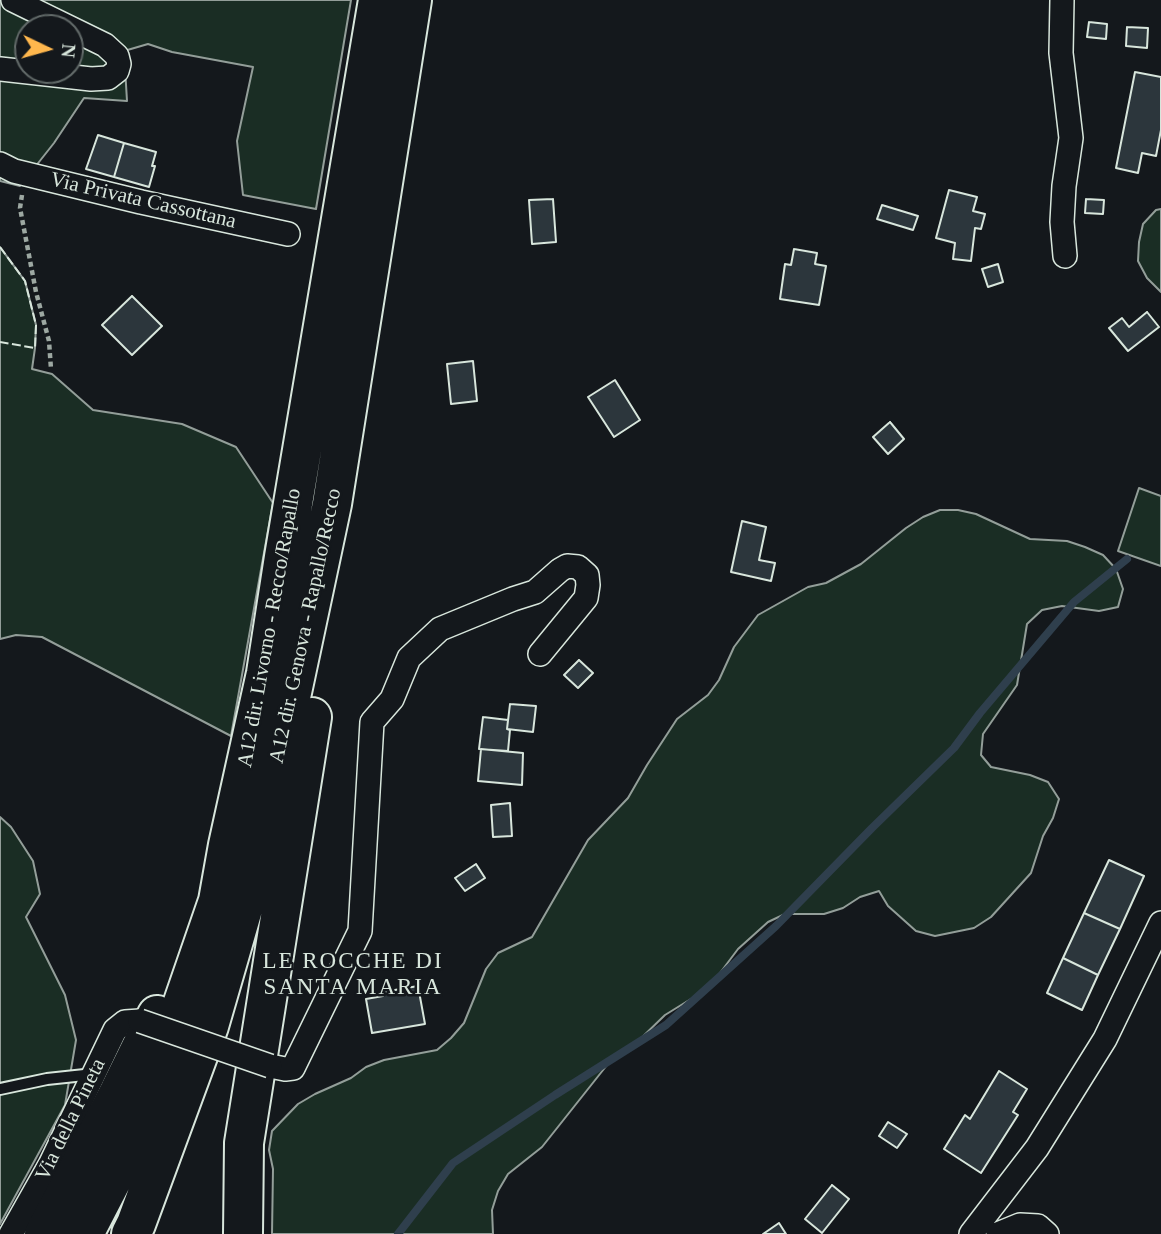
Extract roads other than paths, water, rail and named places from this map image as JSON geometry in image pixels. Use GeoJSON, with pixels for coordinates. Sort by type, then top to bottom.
{"type":"FeatureCollection","features":[{"type":"Feature","properties":{"kind":"highway","name":"A12 dir. Livorno - Recco/Rapallo"},"geometry":{"type":"LineString","coordinates":[[84,1234],[141,1124],[218,901],[266,673],[379,0]]}},
{"type":"Feature","properties":{"kind":"highway","name":"A12 dir. Genova - Rapallo/Recco"},"geometry":{"type":"LineString","coordinates":[[131,1234],[209,1026],[254,872],[332,504],[412,0]]}},
{"type":"Feature","properties":{"kind":"highway"},"geometry":{"type":"LineString","coordinates":[[243,1234],[244,1143],[323,648],[332,504]]}},
{"type":"Feature","properties":{"kind":"highway"},"geometry":{"type":"LineString","coordinates":[[44,1234],[120,1092],[162,1004],[228,845]]}},
{"type":"Feature","properties":{"kind":"street"},"geometry":{"type":"LineString","coordinates":[[0,69],[91,79],[108,78],[117,71],[119,64],[117,56],[106,45],[13,0]]}},
{"type":"Feature","properties":{"kind":"street"},"geometry":{"type":"LineString","coordinates":[[1062,0],[1062,53],[1071,138],[1062,222],[1065,256]]}},
{"type":"Feature","properties":{"kind":"street","name":"Via Privata Cassottana"},"geometry":{"type":"LineString","coordinates":[[0,163],[25,174],[288,234]]}},
{"type":"Feature","properties":{"kind":"street","name":"Via della Pineta"},"geometry":{"type":"LineString","coordinates":[[11,1234],[50,1165],[115,1030],[125,1022],[140,1021],[270,1066],[293,1068],[360,931],[372,722],[393,699],[410,658],[440,629],[535,592],[567,566],[578,567],[587,575],[586,598],[540,654]]}},
{"type":"Feature","properties":{"kind":"street"},"geometry":{"type":"LineString","coordinates":[[971,1234],[1037,1148],[1105,1039],[1161,923]]}},
{"type":"Feature","properties":{"kind":"street"},"geometry":{"type":"LineString","coordinates":[[998,1234],[1020,1225],[1038,1226],[1047,1234]]}},
{"type":"Feature","properties":{"kind":"lane"},"geometry":{"type":"LineString","coordinates":[[0,1089],[47,1079],[94,1074]]}},
{"type":"Feature","properties":{"kind":"waterway"},"geometry":{"type":"LineString","coordinates":[[398,1234],[453,1163],[666,1025],[776,926],[954,748],[980,713],[1074,602],[1127,559]]}},
{"type":"Feature","properties":{"kind":"district","name":"LE ROCCHE DI SANTA MARIA"},"geometry":{"type":"Point","coordinates":[353,975]}}]}
